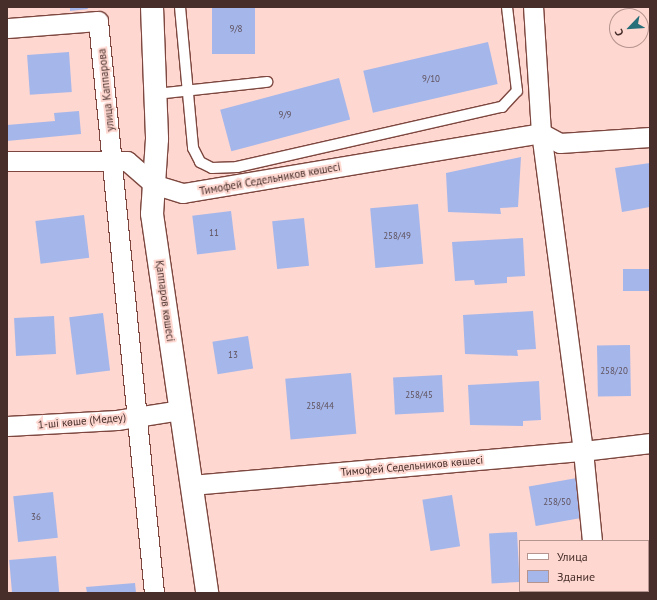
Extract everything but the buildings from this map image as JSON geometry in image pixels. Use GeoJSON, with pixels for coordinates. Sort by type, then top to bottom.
{"type":"FeatureCollection","features":[{"type":"Feature","properties":{"kind":"street","name":"Қаппаров көшесі"},"geometry":{"type":"LineString","coordinates":[[152,7],[156,94],[152,214],[207,593]]}},
{"type":"Feature","properties":{"kind":"street"},"geometry":{"type":"LineString","coordinates":[[533,7],[541,133],[583,451],[592,540]]}},
{"type":"Feature","properties":{"kind":"street","name":"улица Каппарова"},"geometry":{"type":"LineString","coordinates":[[7,28],[98,21],[113,158]]}},
{"type":"Feature","properties":{"kind":"street"},"geometry":{"type":"LineString","coordinates":[[541,133],[560,143],[650,137]]}},
{"type":"Feature","properties":{"kind":"street","name":"Тимофей Седельников көшесі"},"geometry":{"type":"LineString","coordinates":[[7,161],[113,158],[128,161],[153,184],[183,194],[541,133]]}},
{"type":"Feature","properties":{"kind":"street"},"geometry":{"type":"LineString","coordinates":[[113,158],[154,593]]}},
{"type":"Feature","properties":{"kind":"street","name":"1-ші көше (Медеу)"},"geometry":{"type":"LineString","coordinates":[[7,426],[181,410]]}},
{"type":"Feature","properties":{"kind":"street","name":"Тимофей Седельников көшесі"},"geometry":{"type":"LineString","coordinates":[[192,485],[583,451],[650,443]]}},
{"type":"Feature","properties":{"kind":"lane"},"geometry":{"type":"LineString","coordinates":[[180,7],[186,91],[193,148],[200,162],[212,168],[237,167],[502,107],[517,91],[507,7]]}},
{"type":"Feature","properties":{"kind":"lane"},"geometry":{"type":"LineString","coordinates":[[156,94],[267,82]]}}]}
